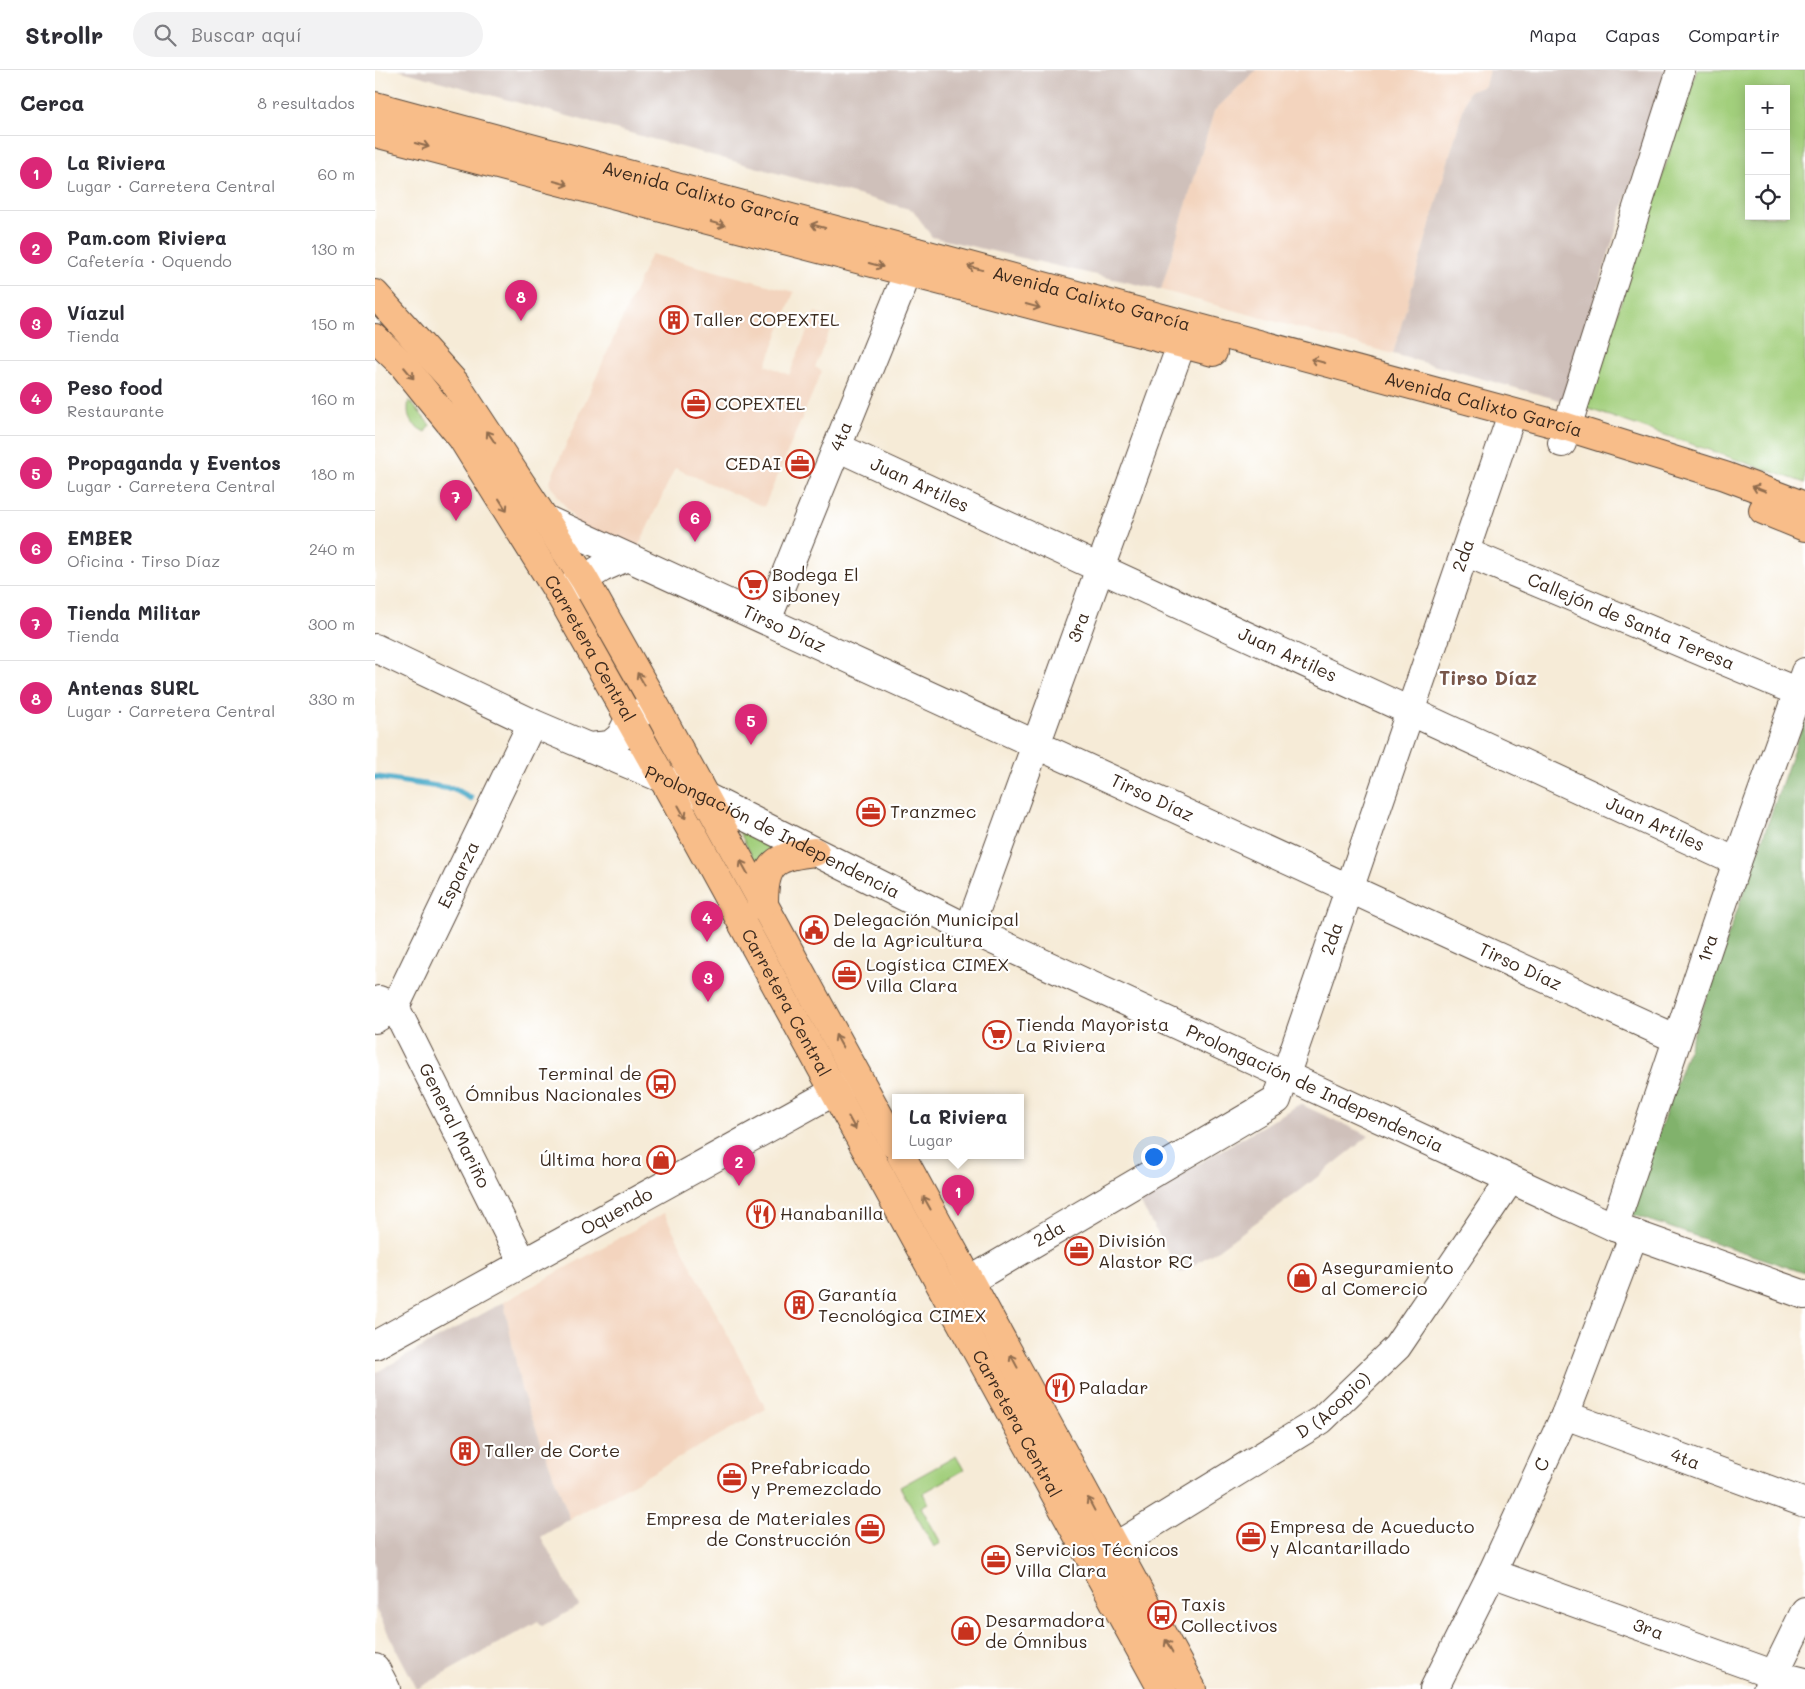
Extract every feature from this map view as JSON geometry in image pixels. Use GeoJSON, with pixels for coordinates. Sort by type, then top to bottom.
{"type":"FeatureCollection","features":[{"type":"Feature","properties":{"kind":"main road","name":"Avenida Calixto García"},"geometry":{"type":"LineString","coordinates":[[375,106],[912,263]]}},
{"type":"Feature","properties":{"kind":"main road","name":"Avenida Calixto García"},"geometry":{"type":"LineString","coordinates":[[379,135],[912,263],[1509,421],[1725,476],[1805,506]]}},
{"type":"Feature","properties":{"kind":"main road","name":"Carretera Central"},"geometry":{"type":"LineString","coordinates":[[375,294],[455,383],[547,520],[584,579],[655,704],[892,1139]]}},
{"type":"Feature","properties":{"kind":"main road","name":"Carretera Central"},"geometry":{"type":"LineString","coordinates":[[375,338],[403,365],[462,438],[560,595],[630,718],[1162,1689]]}},
{"type":"Feature","properties":{"kind":"main road"},"geometry":{"type":"LineString","coordinates":[[432,400],[455,383]]}},
{"type":"Feature","properties":{"kind":"main road","name":"Avenida Calixto García"},"geometry":{"type":"LineString","coordinates":[[1565,435],[1719,492],[1805,527]]}},
{"type":"Feature","properties":{"kind":"main road"},"geometry":{"type":"LineString","coordinates":[[740,919],[764,903],[764,884],[770,867],[788,855],[815,852]]}},
{"type":"Feature","properties":{"kind":"main road","name":"Carretera Central"},"geometry":{"type":"LineString","coordinates":[[903,1159],[1192,1689]]}},
{"type":"Feature","properties":{"kind":"street"},"geometry":{"type":"LineString","coordinates":[[1565,435],[1681,70]]}},
{"type":"Feature","properties":{"kind":"street","name":"4ta"},"geometry":{"type":"LineString","coordinates":[[767,620],[912,263]]}},
{"type":"Feature","properties":{"kind":"street","name":"3ra"},"geometry":{"type":"LineString","coordinates":[[969,929],[1185,335]]}},
{"type":"Feature","properties":{"kind":"street","name":"2da"},"geometry":{"type":"LineString","coordinates":[[946,1294],[1277,1100],[1509,421]]}},
{"type":"Feature","properties":{"kind":"street","name":"Juan Artiles"},"geometry":{"type":"LineString","coordinates":[[837,447],[1411,710],[1737,862]]}},
{"type":"Feature","properties":{"kind":"street","name":"Tirso Díaz"},"geometry":{"type":"LineString","coordinates":[[547,520],[1677,1039]]}},
{"type":"Feature","properties":{"kind":"street","name":"Callejón de Santa Teresa"},"geometry":{"type":"LineString","coordinates":[[1465,552],[1801,682]]}},
{"type":"Feature","properties":{"kind":"street"},"geometry":{"type":"LineString","coordinates":[[560,595],[584,579],[627,557]]}},
{"type":"Feature","properties":{"kind":"street","name":"Prolongación de Independencia"},"geometry":{"type":"LineString","coordinates":[[375,648],[532,723],[706,797],[969,929],[1510,1180],[1624,1231],[1805,1295]]}},
{"type":"Feature","properties":{"kind":"street","name":"1ra"},"geometry":{"type":"LineString","coordinates":[[1624,1231],[1677,1039],[1801,682]]}},
{"type":"Feature","properties":{"kind":"street"},"geometry":{"type":"LineString","coordinates":[[589,747],[610,745],[620,737],[630,718],[655,704]]}},
{"type":"Feature","properties":{"kind":"street","name":"Esparza"},"geometry":{"type":"LineString","coordinates":[[382,1008],[532,723]]}},
{"type":"Feature","properties":{"kind":"street","name":"General Mariño"},"geometry":{"type":"LineString","coordinates":[[382,1008],[523,1263]]}},
{"type":"Feature","properties":{"kind":"street","name":"Oquendo"},"geometry":{"type":"LineString","coordinates":[[375,1345],[859,1077]]}},
{"type":"Feature","properties":{"kind":"street","name":"D (Acopio)"},"geometry":{"type":"LineString","coordinates":[[1091,1561],[1321,1420],[1397,1347],[1510,1180]]}},
{"type":"Feature","properties":{"kind":"street","name":"C"},"geometry":{"type":"LineString","coordinates":[[1435,1689],[1492,1573],[1565,1416],[1624,1231]]}},
{"type":"Feature","properties":{"kind":"street","name":"4ta"},"geometry":{"type":"LineString","coordinates":[[1565,1416],[1805,1503]]}},
{"type":"Feature","properties":{"kind":"street","name":"3ra"},"geometry":{"type":"LineString","coordinates":[[1492,1573],[1770,1681],[1805,1682]]}},
{"type":"Feature","properties":{"kind":"street"},"geometry":{"type":"LineString","coordinates":[[1770,1681],[1805,1611]]}},
{"type":"Feature","properties":{"kind":"shaded area"},"geometry":{"type":"Polygon","coordinates":[[[398,70],[1256,70],[1214,111],[1161,290],[932,237],[913,210],[398,70]]]}},
{"type":"Feature","properties":{"kind":"shaded area"},"geometry":{"type":"Polygon","coordinates":[[[1256,70],[1489,70],[1485,86],[1468,92],[1393,354],[1161,290],[1214,111],[1256,70]]]}},
{"type":"Feature","properties":{"kind":"shaded area"},"geometry":{"type":"Polygon","coordinates":[[[1489,70],[1666,70],[1563,401],[1393,354],[1468,92],[1485,86],[1489,70]]]}},
{"type":"Feature","properties":{"kind":"shaded area","name":"COPEXTEL"},"geometry":{"type":"Polygon","coordinates":[[[651,254],[794,292],[766,365],[789,375],[815,312],[834,320],[815,367],[822,371],[764,507],[675,468],[636,552],[578,525],[549,483],[651,254]]]}},
{"type":"Feature","properties":{"kind":"shaded area"},"geometry":{"type":"Polygon","coordinates":[[[1300,1104],[1369,1136],[1301,1190],[1215,1252],[1180,1273],[1138,1199],[1300,1104]]]}},
{"type":"Feature","properties":{"kind":"shaded area"},"geometry":{"type":"Polygon","coordinates":[[[664,1213],[766,1409],[570,1519],[521,1389],[504,1302],[664,1213]]]}},
{"type":"Feature","properties":{"kind":"shaded area"},"geometry":{"type":"Polygon","coordinates":[[[504,1302],[521,1389],[570,1519],[541,1537],[579,1606],[542,1626],[538,1621],[417,1689],[375,1608],[375,1373],[504,1302]]]}},
{"type":"Feature","properties":{"kind":"green space"},"geometry":{"type":"Polygon","coordinates":[[[1697,70],[1805,70],[1805,483],[1586,408],[1697,70]]]}},
{"type":"Feature","properties":{"kind":"green space"},"geometry":{"type":"Polygon","coordinates":[[[409,400],[430,425],[425,432],[410,419],[408,411],[409,400]]]}},
{"type":"Feature","properties":{"kind":"green space"},"geometry":{"type":"Polygon","coordinates":[[[1805,718],[1805,1273],[1630,1214],[1805,718]]]}},
{"type":"Feature","properties":{"kind":"green space"},"geometry":{"type":"Polygon","coordinates":[[[735,824],[777,843],[765,853],[757,865],[735,824]]]}},
{"type":"Feature","properties":{"kind":"green space"},"geometry":{"type":"Polygon","coordinates":[[[956,1456],[964,1470],[923,1493],[928,1503],[921,1507],[941,1543],[934,1547],[900,1487],[956,1456]]]}},
{"type":"Feature","properties":{"kind":"waterway"},"geometry":{"type":"LineString","coordinates":[[375,777],[454,789],[471,798]]}},
{"type":"Feature","properties":{"kind":"place","name":"Taller COPEXTEL"},"geometry":{"type":"Point","coordinates":[674,320]}},
{"type":"Feature","properties":{"kind":"place","name":"Antenas SURL"},"geometry":{"type":"Point","coordinates":[521,321]}},
{"type":"Feature","properties":{"kind":"place","name":"COPEXTEL"},"geometry":{"type":"Point","coordinates":[696,404]}},
{"type":"Feature","properties":{"kind":"place","name":"CEDAI"},"geometry":{"type":"Point","coordinates":[800,464]}},
{"type":"Feature","properties":{"kind":"place","name":"Tienda Militar"},"geometry":{"type":"Point","coordinates":[456,521]}},
{"type":"Feature","properties":{"kind":"place","name":"EMBER"},"geometry":{"type":"Point","coordinates":[695,542]}},
{"type":"Feature","properties":{"kind":"place","name":"Bodega El Siboney"},"geometry":{"type":"Point","coordinates":[753,585]}},
{"type":"Feature","properties":{"kind":"place","name":"Propaganda y Eventos"},"geometry":{"type":"Point","coordinates":[751,745]}},
{"type":"Feature","properties":{"kind":"place","name":"Tranzmec"},"geometry":{"type":"Point","coordinates":[871,812]}},
{"type":"Feature","properties":{"kind":"place","name":"Delegación Municipal de la Agricultura"},"geometry":{"type":"Point","coordinates":[814,930]}},
{"type":"Feature","properties":{"kind":"place","name":"Peso food"},"geometry":{"type":"Point","coordinates":[707,942]}},
{"type":"Feature","properties":{"kind":"place","name":"Logística CIMEX Villa Clara"},"geometry":{"type":"Point","coordinates":[847,975]}},
{"type":"Feature","properties":{"kind":"place","name":"Víazul"},"geometry":{"type":"Point","coordinates":[708,1002]}},
{"type":"Feature","properties":{"kind":"place","name":"Tienda Mayorista La Riviera"},"geometry":{"type":"Point","coordinates":[997,1035]}},
{"type":"Feature","properties":{"kind":"place","name":"Terminal de Ómnibus Nacionales"},"geometry":{"type":"Point","coordinates":[661,1084]}},
{"type":"Feature","properties":{"kind":"place","name":"Última hora"},"geometry":{"type":"Point","coordinates":[661,1160]}},
{"type":"Feature","properties":{"kind":"place","name":"Pam.com Riviera"},"geometry":{"type":"Point","coordinates":[739,1186]}},
{"type":"Feature","properties":{"kind":"place","name":"Hanabanilla"},"geometry":{"type":"Point","coordinates":[761,1214]}},
{"type":"Feature","properties":{"kind":"place","name":"La Riviera"},"geometry":{"type":"Point","coordinates":[958,1216]}},
{"type":"Feature","properties":{"kind":"place","name":"División Alastor RC"},"geometry":{"type":"Point","coordinates":[1079,1251]}},
{"type":"Feature","properties":{"kind":"place","name":"Aseguramiento al Comercio"},"geometry":{"type":"Point","coordinates":[1302,1278]}},
{"type":"Feature","properties":{"kind":"place","name":"Garantía Tecnológica CIMEX"},"geometry":{"type":"Point","coordinates":[799,1305]}},
{"type":"Feature","properties":{"kind":"place","name":"Paladar"},"geometry":{"type":"Point","coordinates":[1060,1388]}},
{"type":"Feature","properties":{"kind":"place","name":"Taller de Corte"},"geometry":{"type":"Point","coordinates":[465,1451]}},
{"type":"Feature","properties":{"kind":"place","name":"Prefabricado y Premezclado"},"geometry":{"type":"Point","coordinates":[732,1478]}},
{"type":"Feature","properties":{"kind":"place","name":"Empresa de Materiales de Construcción"},"geometry":{"type":"Point","coordinates":[870,1529]}},
{"type":"Feature","properties":{"kind":"place","name":"Empresa de Acueducto y Alcantarillado"},"geometry":{"type":"Point","coordinates":[1251,1537]}},
{"type":"Feature","properties":{"kind":"place","name":"Servicios Técnicos Villa Clara"},"geometry":{"type":"Point","coordinates":[996,1560]}},
{"type":"Feature","properties":{"kind":"place","name":"Taxis Collectivos"},"geometry":{"type":"Point","coordinates":[1162,1615]}},
{"type":"Feature","properties":{"kind":"place","name":"Desarmadora de Ómnibus"},"geometry":{"type":"Point","coordinates":[966,1631]}},
{"type":"Feature","properties":{"kind":"district","name":"Tirso Díaz"},"geometry":{"type":"Point","coordinates":[1488,678]}}]}
